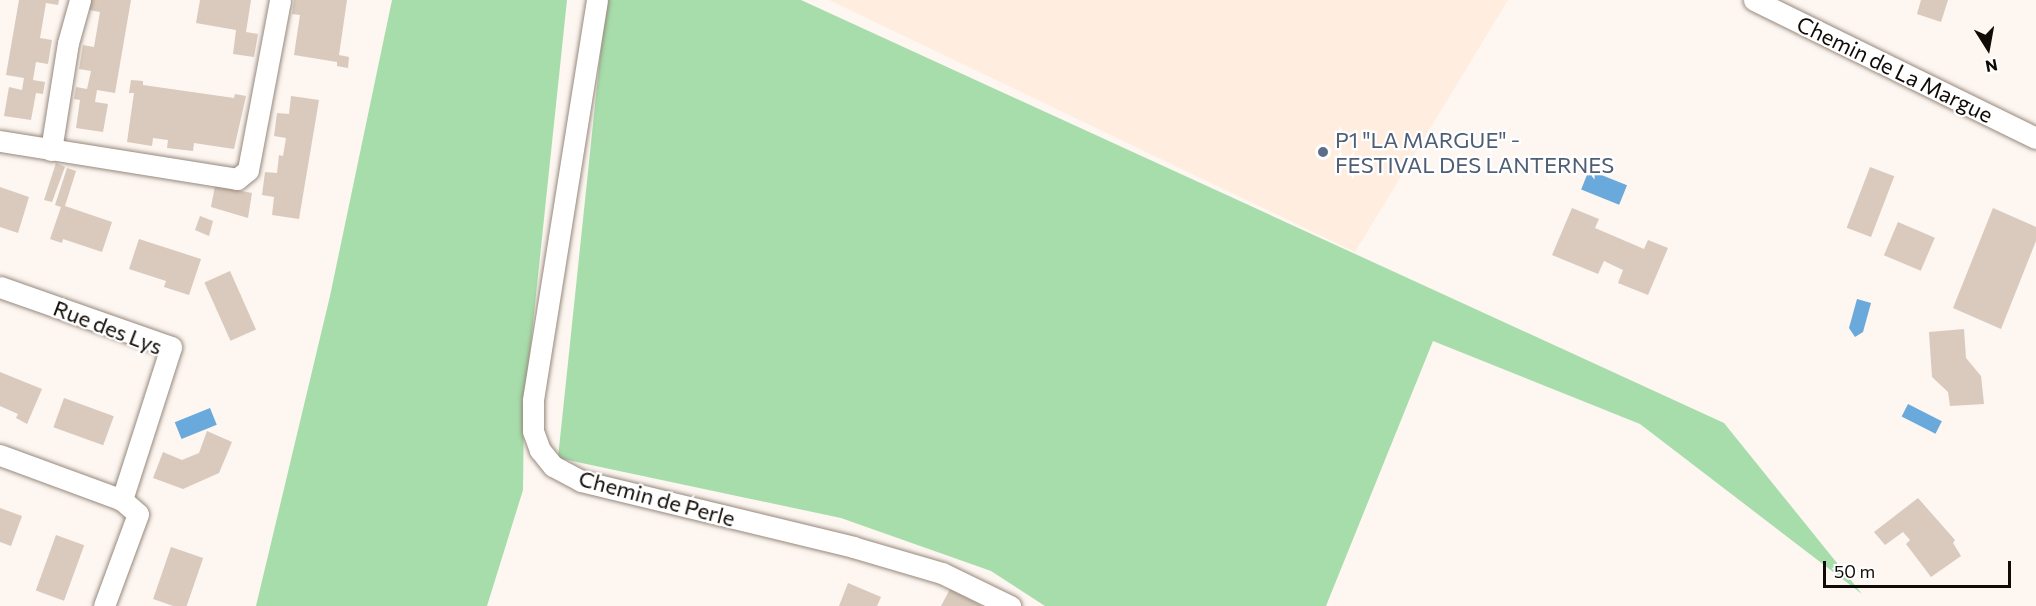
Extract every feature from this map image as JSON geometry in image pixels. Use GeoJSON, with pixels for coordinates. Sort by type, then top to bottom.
{"type":"FeatureCollection","features":[{"type":"Feature","properties":{"kind":"street"},"geometry":{"type":"LineString","coordinates":[[51,150],[69,43],[80,0]]}},
{"type":"Feature","properties":{"kind":"street"},"geometry":{"type":"LineString","coordinates":[[0,141],[237,179],[248,170],[280,0]]}},
{"type":"Feature","properties":{"kind":"street","name":"Chemin de Perle"},"geometry":{"type":"LineString","coordinates":[[597,0],[533,401],[533,431],[540,450],[554,466],[581,481],[853,547],[942,573],[1010,606]]}},
{"type":"Feature","properties":{"kind":"street","name":"Chemin de La Margue"},"geometry":{"type":"LineString","coordinates":[[1754,0],[2036,138]]}},
{"type":"Feature","properties":{"kind":"street","name":"Rue des Lys"},"geometry":{"type":"LineString","coordinates":[[0,286],[171,347],[122,500]]}},
{"type":"Feature","properties":{"kind":"street"},"geometry":{"type":"LineString","coordinates":[[0,455],[122,500],[138,514],[104,606]]}},
{"type":"Feature","properties":{"kind":"shaded area"},"geometry":{"type":"Polygon","coordinates":[[[829,0],[1508,0],[1355,252],[829,0]]]}},
{"type":"Feature","properties":{"kind":"green space"},"geometry":{"type":"Polygon","coordinates":[[[392,0],[567,0],[524,409],[523,490],[487,606],[256,606],[330,296],[392,0]]]}},
{"type":"Feature","properties":{"kind":"green space"},"geometry":{"type":"Polygon","coordinates":[[[606,0],[801,0],[1724,423],[1862,594],[1640,424],[1433,341],[1326,606],[1045,606],[991,571],[841,518],[558,458],[606,0]]]}},
{"type":"Feature","properties":{"kind":"water"},"geometry":{"type":"Polygon","coordinates":[[[1589,170],[1627,185],[1619,205],[1581,189],[1589,170]]]}},
{"type":"Feature","properties":{"kind":"water"},"geometry":{"type":"Polygon","coordinates":[[[1857,299],[1871,303],[1863,332],[1855,337],[1849,328],[1857,299]]]}},
{"type":"Feature","properties":{"kind":"water"},"geometry":{"type":"Polygon","coordinates":[[[1908,404],[1942,421],[1936,434],[1902,416],[1908,404]]]}},
{"type":"Feature","properties":{"kind":"water"},"geometry":{"type":"Polygon","coordinates":[[[210,408],[217,425],[182,439],[175,422],[210,408]]]}},
{"type":"Feature","properties":{"kind":"building"},"geometry":{"type":"Polygon","coordinates":[[[19,0],[59,0],[58,5],[46,3],[40,38],[52,40],[48,64],[36,62],[33,80],[45,82],[43,94],[36,93],[31,120],[4,116],[9,87],[22,90],[24,78],[6,75],[19,0]]]}},
{"type":"Feature","properties":{"kind":"building"},"geometry":{"type":"Polygon","coordinates":[[[90,0],[131,0],[115,93],[97,90],[95,102],[108,104],[103,132],[76,128],[80,100],[74,99],[76,87],[87,89],[91,71],[79,69],[83,45],[94,47],[100,12],[89,10],[90,0]]]}},
{"type":"Feature","properties":{"kind":"building"},"geometry":{"type":"Polygon","coordinates":[[[200,0],[251,0],[246,32],[258,34],[254,57],[233,54],[236,30],[196,23],[200,0]]]}},
{"type":"Feature","properties":{"kind":"building"},"geometry":{"type":"Polygon","coordinates":[[[294,0],[347,0],[339,55],[349,57],[348,68],[337,66],[337,62],[294,55],[300,15],[292,14],[294,0]]]}},
{"type":"Feature","properties":{"kind":"building"},"geometry":{"type":"Polygon","coordinates":[[[1921,0],[1948,0],[1941,22],[1917,14],[1921,0]]]}},
{"type":"Feature","properties":{"kind":"building"},"geometry":{"type":"Polygon","coordinates":[[[131,80],[143,81],[143,85],[234,98],[235,94],[246,96],[234,149],[194,143],[193,151],[167,148],[168,140],[153,138],[152,146],[127,142],[134,93],[129,93],[131,80]]]}},
{"type":"Feature","properties":{"kind":"building"},"geometry":{"type":"Polygon","coordinates":[[[291,96],[319,100],[299,219],[272,215],[274,197],[262,195],[265,172],[277,173],[279,155],[283,156],[286,138],[274,136],[277,113],[289,114],[291,96]]]}},
{"type":"Feature","properties":{"kind":"building"},"geometry":{"type":"Polygon","coordinates":[[[56,163],[65,167],[52,202],[44,200],[56,163]]]}},
{"type":"Feature","properties":{"kind":"building"},"geometry":{"type":"Polygon","coordinates":[[[1870,167],[1894,176],[1871,237],[1847,228],[1870,167]]]}},
{"type":"Feature","properties":{"kind":"building"},"geometry":{"type":"Polygon","coordinates":[[[67,168],[76,171],[65,206],[112,222],[102,252],[63,239],[62,243],[50,239],[61,207],[55,205],[67,168]]]}},
{"type":"Feature","properties":{"kind":"building"},"geometry":{"type":"Polygon","coordinates":[[[215,186],[252,193],[248,218],[211,207],[215,186]]]}},
{"type":"Feature","properties":{"kind":"building"},"geometry":{"type":"Polygon","coordinates":[[[0,187],[29,197],[18,233],[0,227],[0,187]]]}},
{"type":"Feature","properties":{"kind":"building"},"geometry":{"type":"Polygon","coordinates":[[[1572,208],[1599,219],[1595,228],[1644,249],[1648,240],[1668,248],[1648,295],[1618,283],[1623,270],[1604,261],[1598,274],[1552,255],[1572,208]]]}},
{"type":"Feature","properties":{"kind":"building"},"geometry":{"type":"Polygon","coordinates":[[[1993,208],[2036,227],[2036,241],[2001,329],[1953,308],[1993,208]]]}},
{"type":"Feature","properties":{"kind":"building"},"geometry":{"type":"Polygon","coordinates":[[[200,216],[213,221],[209,236],[195,230],[200,216]]]}},
{"type":"Feature","properties":{"kind":"building"},"geometry":{"type":"Polygon","coordinates":[[[1898,222],[1935,238],[1921,271],[1884,255],[1898,222]]]}},
{"type":"Feature","properties":{"kind":"building"},"geometry":{"type":"Polygon","coordinates":[[[139,239],[201,259],[189,295],[164,287],[166,281],[129,269],[139,239]]]}},
{"type":"Feature","properties":{"kind":"building"},"geometry":{"type":"Polygon","coordinates":[[[230,271],[256,329],[230,341],[204,282],[230,271]]]}},
{"type":"Feature","properties":{"kind":"building"},"geometry":{"type":"Polygon","coordinates":[[[1964,329],[1966,358],[1981,376],[1984,404],[1950,406],[1948,392],[1932,377],[1929,332],[1964,329]]]}},
{"type":"Feature","properties":{"kind":"building"},"geometry":{"type":"Polygon","coordinates":[[[0,372],[42,389],[27,424],[16,418],[18,414],[0,406],[0,372]]]}},
{"type":"Feature","properties":{"kind":"building"},"geometry":{"type":"Polygon","coordinates":[[[64,398],[114,416],[103,445],[53,427],[64,398]]]}},
{"type":"Feature","properties":{"kind":"building"},"geometry":{"type":"Polygon","coordinates":[[[207,431],[232,442],[219,473],[183,489],[153,478],[163,452],[182,460],[199,453],[207,431]]]}},
{"type":"Feature","properties":{"kind":"building"},"geometry":{"type":"Polygon","coordinates":[[[1918,498],[1955,540],[1953,543],[1961,556],[1931,577],[1906,544],[1910,540],[1903,532],[1885,545],[1874,532],[1918,498]]]}},
{"type":"Feature","properties":{"kind":"building"},"geometry":{"type":"Polygon","coordinates":[[[0,508],[22,516],[11,546],[0,542],[0,508]]]}},
{"type":"Feature","properties":{"kind":"building"},"geometry":{"type":"Polygon","coordinates":[[[56,535],[84,545],[64,601],[36,590],[56,535]]]}},
{"type":"Feature","properties":{"kind":"building"},"geometry":{"type":"Polygon","coordinates":[[[171,547],[203,558],[187,606],[173,606],[153,599],[171,547]]]}},
{"type":"Feature","properties":{"kind":"building"},"geometry":{"type":"Polygon","coordinates":[[[848,583],[881,597],[877,606],[839,606],[848,583]]]}},
{"type":"Feature","properties":{"kind":"building"},"geometry":{"type":"Polygon","coordinates":[[[950,589],[982,606],[941,606],[950,589]]]}},
{"type":"Feature","properties":{"kind":"place","name":"P1 \"LA MARGUE\" - FESTIVAL DES LANTERNES"},"geometry":{"type":"Point","coordinates":[1323,152]}}]}
